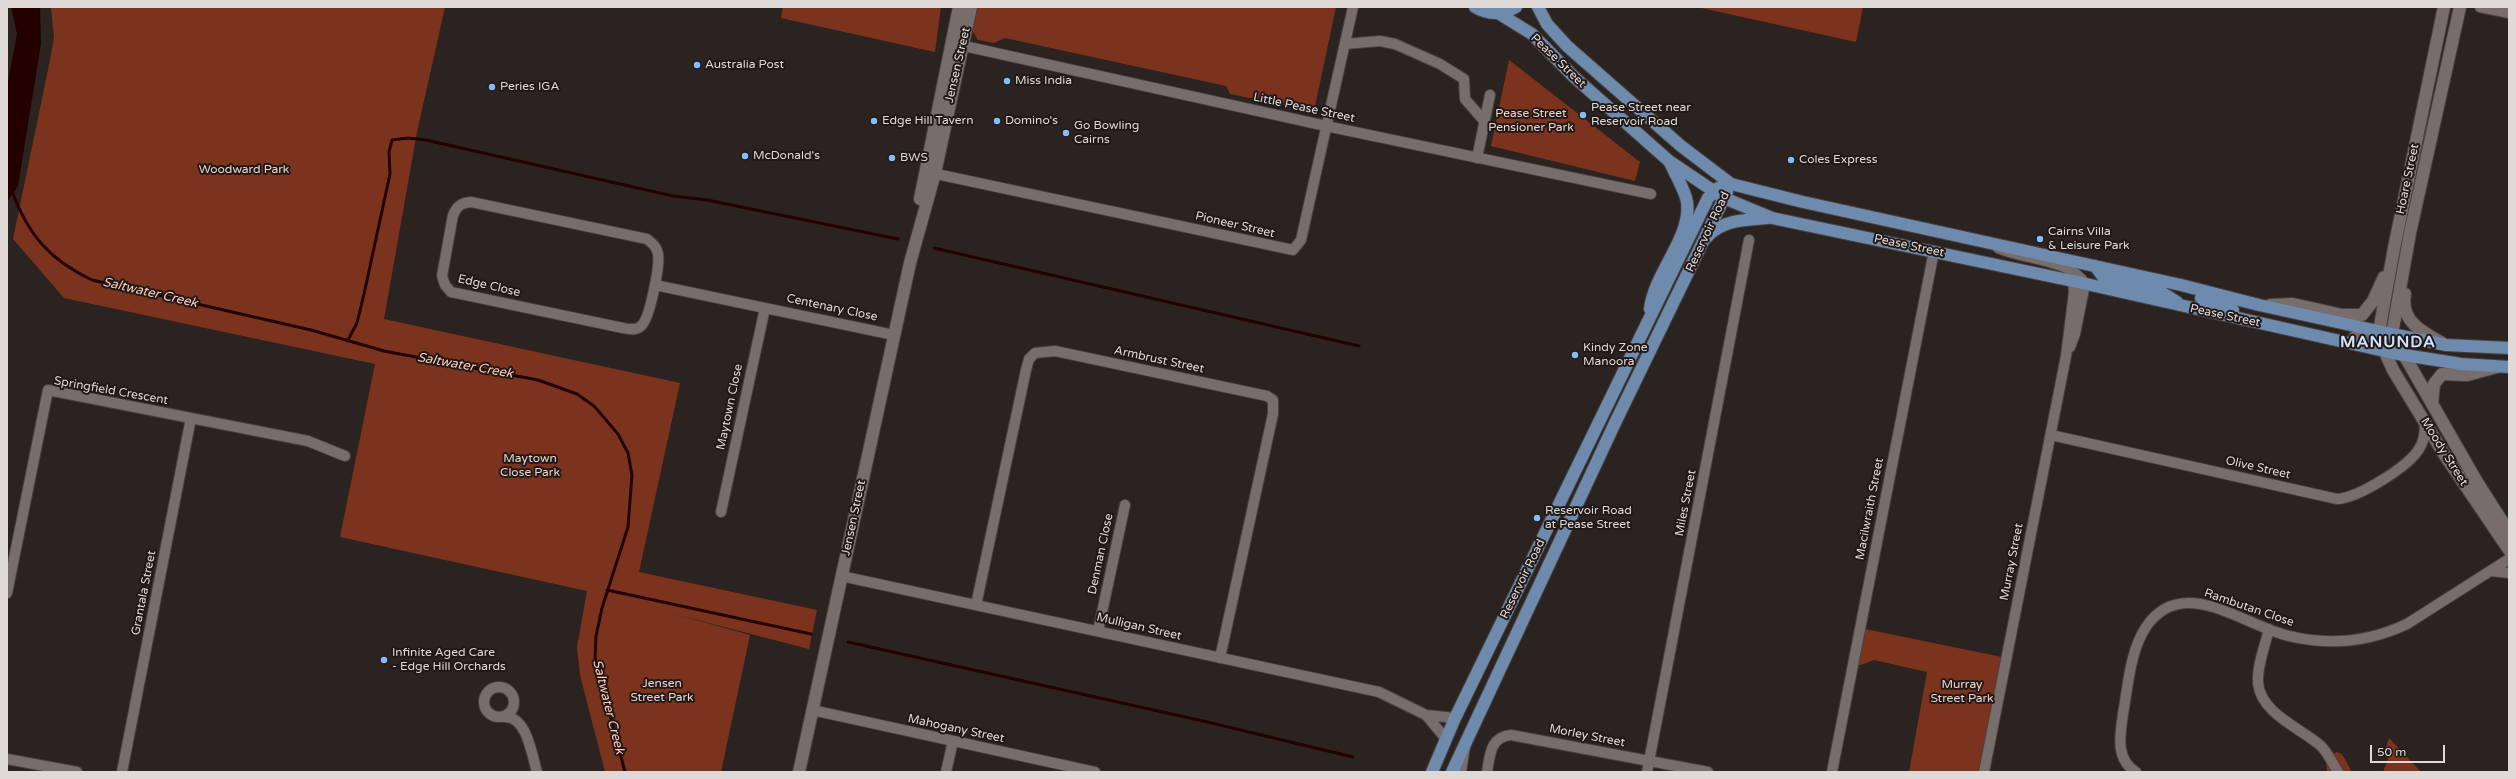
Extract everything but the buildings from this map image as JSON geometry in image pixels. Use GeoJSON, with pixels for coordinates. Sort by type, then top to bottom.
{"type":"FeatureCollection","features":[{"type":"Feature","properties":{"kind":"main road","name":"Jensen Street"},"geometry":{"type":"LineString","coordinates":[[957,45],[959,7]]}},
{"type":"Feature","properties":{"kind":"main road","name":"Jensen Street"},"geometry":{"type":"LineString","coordinates":[[799,772],[910,263],[913,230],[930,172],[957,45],[971,7]]}},
{"type":"Feature","properties":{"kind":"main road"},"geometry":{"type":"LineString","coordinates":[[1475,7],[1498,13],[1516,7]]}},
{"type":"Feature","properties":{"kind":"main road","name":"Pease Street"},"geometry":{"type":"LineString","coordinates":[[1538,7],[1547,24],[1566,46],[1682,146],[1731,184],[1810,204],[1982,240],[2181,285],[2259,305],[2388,347]]}},
{"type":"Feature","properties":{"kind":"main road","name":"Hoare Street"},"geometry":{"type":"LineString","coordinates":[[2388,347],[2394,248],[2444,7]]}},
{"type":"Feature","properties":{"kind":"main road","name":"Hoare Street"},"geometry":{"type":"LineString","coordinates":[[2392,334],[2410,233],[2460,7]]}},
{"type":"Feature","properties":{"kind":"main road","name":"Pease Street"},"geometry":{"type":"LineString","coordinates":[[1498,13],[1532,34],[1572,76],[1669,161],[1713,192],[1772,218],[2073,281],[2186,308],[2388,347]]}},
{"type":"Feature","properties":{"kind":"main road"},"geometry":{"type":"LineString","coordinates":[[1649,320],[1655,286],[1687,218],[1686,197],[1669,161]]}},
{"type":"Feature","properties":{"kind":"main road","name":"Reservoir Road"},"geometry":{"type":"LineString","coordinates":[[1432,772],[1455,718],[1713,192],[1731,184]]}},
{"type":"Feature","properties":{"kind":"main road","name":"Reservoir Road"},"geometry":{"type":"LineString","coordinates":[[1452,772],[1731,184]]}},
{"type":"Feature","properties":{"kind":"main road"},"geometry":{"type":"LineString","coordinates":[[1703,242],[1712,232],[1729,223],[1772,218]]}},
{"type":"Feature","properties":{"kind":"main road"},"geometry":{"type":"LineString","coordinates":[[2410,233],[2404,307],[2410,321],[2418,330],[2446,345]]}},
{"type":"Feature","properties":{"kind":"main road"},"geometry":{"type":"LineString","coordinates":[[2259,305],[2293,304],[2342,315],[2362,315],[2378,291],[2394,248]]}},
{"type":"Feature","properties":{"kind":"main road"},"geometry":{"type":"LineString","coordinates":[[2095,266],[2104,278],[2161,292],[2186,308]]}},
{"type":"Feature","properties":{"kind":"main road"},"geometry":{"type":"LineString","coordinates":[[2181,285],[2201,298],[2355,334],[2388,347],[2503,367]]}},
{"type":"Feature","properties":{"kind":"main road","name":"Pease Street"},"geometry":{"type":"LineString","coordinates":[[2388,347],[2392,334],[2446,345],[2509,348]]}},
{"type":"Feature","properties":{"kind":"main road","name":"Moody Street"},"geometry":{"type":"LineString","coordinates":[[2392,334],[2388,347],[2426,422],[2444,454],[2509,550]]}},
{"type":"Feature","properties":{"kind":"main road","name":"Moody Street"},"geometry":{"type":"LineString","coordinates":[[2388,347],[2414,374],[2477,482],[2509,532]]}},
{"type":"Feature","properties":{"kind":"main road"},"geometry":{"type":"LineString","coordinates":[[2432,404],[2434,384],[2442,374],[2467,375],[2503,367]]}},
{"type":"Feature","properties":{"kind":"street","name":"Pioneer Street"},"geometry":{"type":"LineString","coordinates":[[930,172],[1293,250],[1301,240],[1353,7]]}},
{"type":"Feature","properties":{"kind":"street"},"geometry":{"type":"LineString","coordinates":[[2480,7],[2509,13]]}},
{"type":"Feature","properties":{"kind":"street"},"geometry":{"type":"LineString","coordinates":[[1345,44],[1386,42],[1440,64],[1464,79],[1465,99],[1485,122]]}},
{"type":"Feature","properties":{"kind":"street","name":"Little Pease Street"},"geometry":{"type":"LineString","coordinates":[[957,45],[1326,126],[1651,194]]}},
{"type":"Feature","properties":{"kind":"street"},"geometry":{"type":"LineString","coordinates":[[1477,158],[1490,95]]}},
{"type":"Feature","properties":{"kind":"street","name":"Edge Close"},"geometry":{"type":"LineString","coordinates":[[471,202],[647,239],[657,249],[659,256],[655,285],[646,319],[641,326],[633,330],[451,292],[445,285],[442,276],[453,215],[456,207],[463,203],[471,202]]}},
{"type":"Feature","properties":{"kind":"street","name":"Miles Street"},"geometry":{"type":"LineString","coordinates":[[1647,772],[1750,240]]}},
{"type":"Feature","properties":{"kind":"street"},"geometry":{"type":"LineString","coordinates":[[1982,240],[2013,255],[2070,268],[2081,277],[2085,284]]}},
{"type":"Feature","properties":{"kind":"street","name":"Macilwraith Street"},"geometry":{"type":"LineString","coordinates":[[1832,772],[1934,251]]}},
{"type":"Feature","properties":{"kind":"street","name":"Murray Street"},"geometry":{"type":"LineString","coordinates":[[1984,772],[2066,356],[2074,292],[2073,281]]}},
{"type":"Feature","properties":{"kind":"street","name":"Murray Street"},"geometry":{"type":"LineString","coordinates":[[2066,356],[2075,334],[2085,284]]}},
{"type":"Feature","properties":{"kind":"street"},"geometry":{"type":"LineString","coordinates":[[655,285],[764,308]]}},
{"type":"Feature","properties":{"kind":"street","name":"Centenary Close"},"geometry":{"type":"LineString","coordinates":[[764,308],[894,335]]}},
{"type":"Feature","properties":{"kind":"street","name":"Maytown Close"},"geometry":{"type":"LineString","coordinates":[[721,512],[764,308]]}},
{"type":"Feature","properties":{"kind":"street","name":"Armbrust Street"},"geometry":{"type":"LineString","coordinates":[[976,605],[1026,370],[1029,359],[1035,353],[1054,351],[1267,396],[1273,400],[1273,414],[1220,658]]}},
{"type":"Feature","properties":{"kind":"street","name":"Springfield Crescent"},"geometry":{"type":"LineString","coordinates":[[7,593],[48,390],[308,441],[332,452],[346,456]]}},
{"type":"Feature","properties":{"kind":"street","name":"Grantala Street"},"geometry":{"type":"LineString","coordinates":[[122,772],[191,418]]}},
{"type":"Feature","properties":{"kind":"street","name":"Olive Street"},"geometry":{"type":"LineString","coordinates":[[2051,435],[2337,499],[2354,495],[2410,461],[2420,448],[2426,422]]}},
{"type":"Feature","properties":{"kind":"street","name":"Denman Close"},"geometry":{"type":"LineString","coordinates":[[1098,631],[1125,505]]}},
{"type":"Feature","properties":{"kind":"street","name":"Rambutan Close"},"geometry":{"type":"LineString","coordinates":[[2136,772],[2123,756],[2119,736],[2138,645],[2146,628],[2157,614],[2170,606],[2195,603],[2226,611],[2287,636],[2320,642],[2356,640],[2393,631],[2418,618],[2509,559]]}},
{"type":"Feature","properties":{"kind":"street"},"geometry":{"type":"LineString","coordinates":[[2491,571],[2509,573]]}},
{"type":"Feature","properties":{"kind":"street","name":"Mulligan Street"},"geometry":{"type":"LineString","coordinates":[[841,576],[1379,692],[1426,715],[1455,718]]}},
{"type":"Feature","properties":{"kind":"street"},"geometry":{"type":"LineString","coordinates":[[2269,629],[2260,662],[2258,682],[2261,693],[2277,714],[2322,747],[2338,772]]}},
{"type":"Feature","properties":{"kind":"street"},"geometry":{"type":"LineString","coordinates":[[522,727],[512,718],[504,716],[496,717],[488,712],[484,703],[486,695],[492,689],[500,688],[508,690],[513,697],[537,772]]}},
{"type":"Feature","properties":{"kind":"street"},"geometry":{"type":"LineString","coordinates":[[504,716],[512,710],[513,697]]}},
{"type":"Feature","properties":{"kind":"street","name":"Mahogany Street"},"geometry":{"type":"LineString","coordinates":[[812,710],[1095,772]]}},
{"type":"Feature","properties":{"kind":"street","name":"Mulligan Street"},"geometry":{"type":"LineString","coordinates":[[1426,715],[1446,739]]}},
{"type":"Feature","properties":{"kind":"street","name":"Morley Street"},"geometry":{"type":"LineString","coordinates":[[1488,772],[1494,742],[1500,737],[1511,735],[1708,772]]}},
{"type":"Feature","properties":{"kind":"street"},"geometry":{"type":"LineString","coordinates":[[946,772],[954,741]]}},
{"type":"Feature","properties":{"kind":"street"},"geometry":{"type":"LineString","coordinates":[[1461,772],[1465,742]]}},
{"type":"Feature","properties":{"kind":"street"},"geometry":{"type":"LineString","coordinates":[[7,759],[77,772]]}},
{"type":"Feature","properties":{"kind":"green space"},"geometry":{"type":"Polygon","coordinates":[[[51,7],[445,7],[417,132],[384,319],[680,383],[639,572],[817,610],[809,649],[670,613],[750,635],[721,772],[605,772],[580,675],[577,647],[587,591],[340,537],[375,364],[64,298],[13,239],[54,37],[51,7]]]}},
{"type":"Feature","properties":{"kind":"green space"},"geometry":{"type":"Polygon","coordinates":[[[783,7],[941,7],[935,52],[781,18],[783,7]]]}},
{"type":"Feature","properties":{"kind":"green space"},"geometry":{"type":"Polygon","coordinates":[[[978,7],[1336,7],[1314,111],[1230,94],[1226,86],[1005,38],[994,43],[978,40],[972,30],[978,7]]]}},
{"type":"Feature","properties":{"kind":"green space"},"geometry":{"type":"Polygon","coordinates":[[[1697,7],[1863,7],[1856,42],[1697,7]]]}},
{"type":"Feature","properties":{"kind":"green space","name":"Pease Street Pensioner Park"},"geometry":{"type":"Polygon","coordinates":[[[1509,60],[1640,162],[1635,181],[1491,146],[1509,60]]]}},
{"type":"Feature","properties":{"kind":"green space","name":"Murray Street Park"},"geometry":{"type":"Polygon","coordinates":[[[1860,628],[2007,658],[1984,772],[1909,772],[1927,672],[1874,660],[1853,668],[1860,628]]]}},
{"type":"Feature","properties":{"kind":"green space"},"geometry":{"type":"Polygon","coordinates":[[[2389,738],[2421,772],[2383,772],[2390,754],[2386,747],[2389,738]]]}},
{"type":"Feature","properties":{"kind":"green space"},"geometry":{"type":"Polygon","coordinates":[[[2336,752],[2342,754],[2352,772],[2327,772],[2326,763],[2336,752]]]}},
{"type":"Feature","properties":{"kind":"shaded area"},"geometry":{"type":"Polygon","coordinates":[[[11,7],[40,7],[41,44],[18,186],[7,202],[7,87],[17,34],[11,7]]]}},
{"type":"Feature","properties":{"kind":"waterway"},"geometry":{"type":"LineString","coordinates":[[348,340],[357,323],[364,294],[390,174],[389,152],[392,140],[408,138],[426,140],[673,196],[707,200],[898,239]]}},
{"type":"Feature","properties":{"kind":"waterway","name":"Saltwater Creek"},"geometry":{"type":"LineString","coordinates":[[12,191],[25,221],[42,244],[52,255],[64,264],[92,280],[311,330],[384,351],[538,380],[577,394],[594,406],[618,434],[628,453],[632,475],[628,527],[602,608],[596,636],[595,658],[625,772]]}},
{"type":"Feature","properties":{"kind":"waterway"},"geometry":{"type":"LineString","coordinates":[[934,248],[1359,346]]}},
{"type":"Feature","properties":{"kind":"waterway"},"geometry":{"type":"LineString","coordinates":[[607,590],[811,634]]}},
{"type":"Feature","properties":{"kind":"waterway"},"geometry":{"type":"LineString","coordinates":[[848,642],[1203,721],[1353,757]]}},
{"type":"Feature","properties":{"kind":"place","name":"Australia Post"},"geometry":{"type":"Point","coordinates":[697,65]}},
{"type":"Feature","properties":{"kind":"place","name":"Miss India"},"geometry":{"type":"Point","coordinates":[1007,81]}},
{"type":"Feature","properties":{"kind":"place","name":"Peries IGA"},"geometry":{"type":"Point","coordinates":[492,87]}},
{"type":"Feature","properties":{"kind":"place","name":"Pease Street near Reservoir Road"},"geometry":{"type":"Point","coordinates":[1583,115]}},
{"type":"Feature","properties":{"kind":"place","name":"Edge Hill Tavern"},"geometry":{"type":"Point","coordinates":[874,121]}},
{"type":"Feature","properties":{"kind":"place","name":"Domino's"},"geometry":{"type":"Point","coordinates":[997,121]}},
{"type":"Feature","properties":{"kind":"place","name":"Go Bowling Cairns"},"geometry":{"type":"Point","coordinates":[1066,133]}},
{"type":"Feature","properties":{"kind":"place","name":"McDonald's"},"geometry":{"type":"Point","coordinates":[745,156]}},
{"type":"Feature","properties":{"kind":"place","name":"BWS"},"geometry":{"type":"Point","coordinates":[892,158]}},
{"type":"Feature","properties":{"kind":"place","name":"Coles Express"},"geometry":{"type":"Point","coordinates":[1791,160]}},
{"type":"Feature","properties":{"kind":"place","name":"Cairns Villa & Leisure Park"},"geometry":{"type":"Point","coordinates":[2040,239]}},
{"type":"Feature","properties":{"kind":"place","name":"Kindy Zone Manoora"},"geometry":{"type":"Point","coordinates":[1575,355]}},
{"type":"Feature","properties":{"kind":"place","name":"Reservoir Road at Pease Street"},"geometry":{"type":"Point","coordinates":[1537,518]}},
{"type":"Feature","properties":{"kind":"place","name":"Infinite Aged Care - Edge Hill Orchards"},"geometry":{"type":"Point","coordinates":[384,660]}},
{"type":"Feature","properties":{"kind":"district","name":"MANUNDA"},"geometry":{"type":"Point","coordinates":[2388,343]}},
{"type":"Feature","properties":{"kind":"park label","name":"Woodward Park"},"geometry":{"type":"Point","coordinates":[244,170]}},
{"type":"Feature","properties":{"kind":"park label","name":"Maytown Close Park"},"geometry":{"type":"Point","coordinates":[530,466]}},
{"type":"Feature","properties":{"kind":"park label","name":"Jensen Street Park"},"geometry":{"type":"Point","coordinates":[662,691]}}]}
